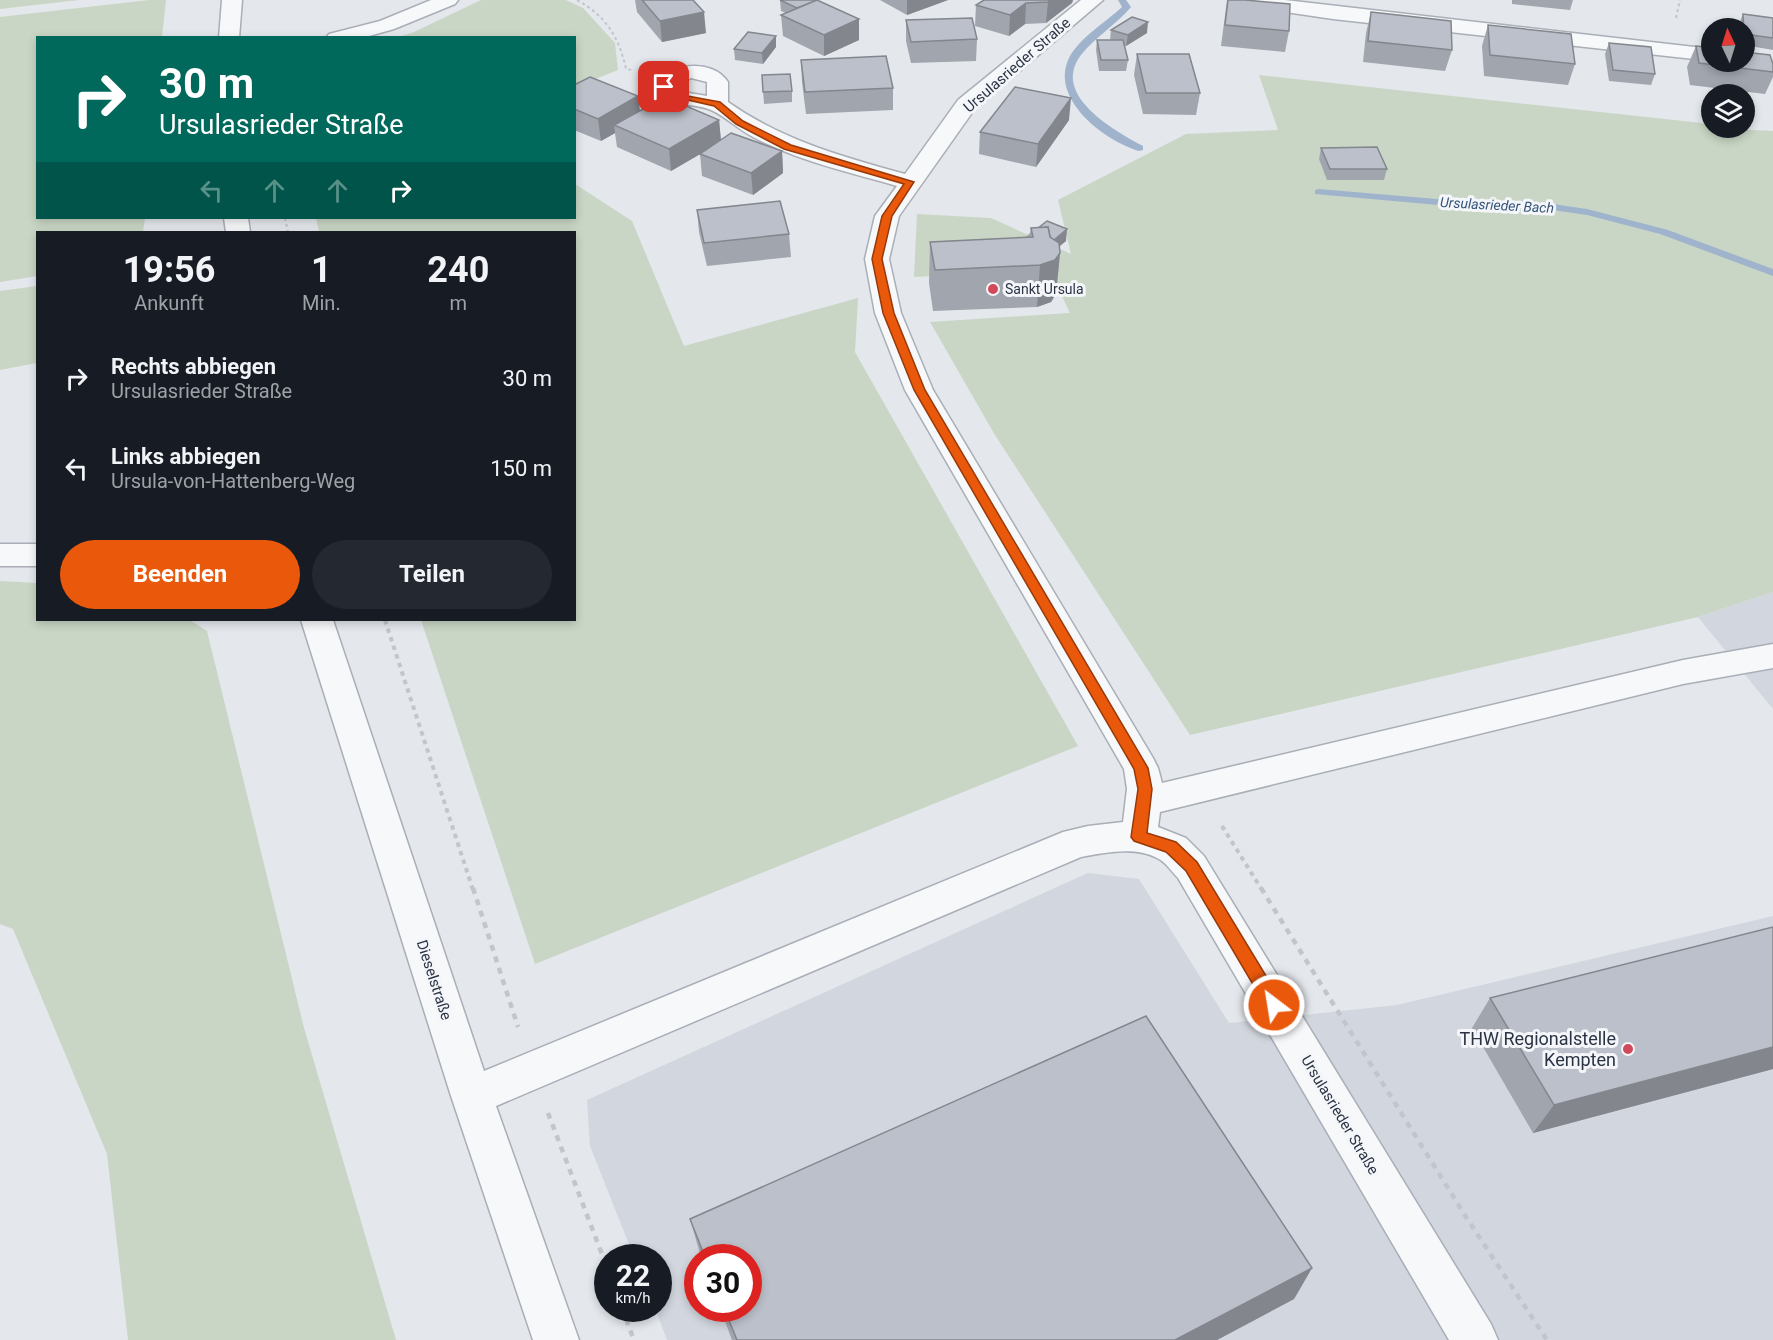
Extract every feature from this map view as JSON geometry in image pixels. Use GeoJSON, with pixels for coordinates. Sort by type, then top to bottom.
{"type":"FeatureCollection","features":[{"type":"Feature","properties":{"kind":"street"},"geometry":{"type":"LineString","coordinates":[[229,36],[232,0]]}},
{"type":"Feature","properties":{"kind":"street"},"geometry":{"type":"LineString","coordinates":[[344,36],[387,25],[448,0]]}},
{"type":"Feature","properties":{"kind":"street","name":"Ursulasrieder Straße"},"geometry":{"type":"LineString","coordinates":[[1093,0],[966,105],[887,216],[877,259],[888,313],[919,390],[1141,768],[1145,789],[1141,820],[1191,867],[1476,1340]]}},
{"type":"Feature","properties":{"kind":"street"},"geometry":{"type":"LineString","coordinates":[[1245,0],[1333,13],[1701,54]]}},
{"type":"Feature","properties":{"kind":"street"},"geometry":{"type":"LineString","coordinates":[[717,104],[719,83],[714,77],[703,73],[689,72],[668,80],[664,87],[669,93],[717,104],[740,123],[788,147],[910,182]]}},
{"type":"Feature","properties":{"kind":"street"},"geometry":{"type":"LineString","coordinates":[[0,555],[36,555]]}},
{"type":"Feature","properties":{"kind":"street","name":"Dieselstraße"},"geometry":{"type":"LineString","coordinates":[[317,621],[472,1096],[556,1340]]}},
{"type":"Feature","properties":{"kind":"street"},"geometry":{"type":"LineString","coordinates":[[472,1096],[1076,843],[1106,837],[1199,790],[1683,672],[1773,656]]}},
{"type":"Feature","properties":{"kind":"path"},"geometry":{"type":"LineString","coordinates":[[577,0],[589,5],[604,18],[621,42],[626,69],[668,80]]}},
{"type":"Feature","properties":{"kind":"path"},"geometry":{"type":"LineString","coordinates":[[1676,21],[1680,0]]}},
{"type":"Feature","properties":{"kind":"path"},"geometry":{"type":"LineString","coordinates":[[385,621],[532,1070],[598,1244]]}},
{"type":"Feature","properties":{"kind":"path"},"geometry":{"type":"LineString","coordinates":[[1199,790],[1466,1217],[1547,1340]]}},
{"type":"Feature","properties":{"kind":"path"},"geometry":{"type":"LineString","coordinates":[[627,1322],[634,1340]]}},
{"type":"Feature","properties":{"kind":"shaded area"},"geometry":{"type":"Polygon","coordinates":[[[1773,592],[1773,709],[1698,617],[1773,592]]]}},
{"type":"Feature","properties":{"kind":"shaded area"},"geometry":{"type":"Polygon","coordinates":[[[1088,873],[1139,879],[1229,1023],[1397,1005],[1773,916],[1773,1340],[667,1340],[660,1322],[672,1322],[672,1244],[629,1244],[590,1146],[587,1100],[1088,873]]]}},
{"type":"Feature","properties":{"kind":"green space"},"geometry":{"type":"Polygon","coordinates":[[[0,0],[79,0],[0,9],[0,0]]]}},
{"type":"Feature","properties":{"kind":"green space"},"geometry":{"type":"Polygon","coordinates":[[[166,0],[162,36],[36,36],[36,219],[145,219],[143,231],[36,231],[36,276],[0,282],[0,17],[166,0]]]}},
{"type":"Feature","properties":{"kind":"green space"},"geometry":{"type":"Polygon","coordinates":[[[481,0],[566,0],[583,8],[615,43],[618,70],[576,87],[576,36],[402,36],[481,0]]]}},
{"type":"Feature","properties":{"kind":"green space"},"geometry":{"type":"Polygon","coordinates":[[[1259,75],[1701,123],[1701,138],[1755,138],[1755,130],[1773,131],[1773,592],[1698,617],[1190,735],[995,435],[930,322],[1070,313],[1047,264],[1023,263],[1013,272],[914,277],[917,214],[991,218],[1037,239],[1066,241],[1058,248],[1071,254],[1058,200],[1186,134],[1278,130],[1259,75]]]}},
{"type":"Feature","properties":{"kind":"green space"},"geometry":{"type":"Polygon","coordinates":[[[576,185],[632,221],[684,346],[858,298],[855,352],[1078,746],[535,964],[421,621],[576,621],[576,231],[319,231],[316,219],[576,219],[576,185]]]}},
{"type":"Feature","properties":{"kind":"green space"},"geometry":{"type":"Polygon","coordinates":[[[36,286],[36,363],[0,370],[0,291],[36,286]]]}},
{"type":"Feature","properties":{"kind":"green space"},"geometry":{"type":"Polygon","coordinates":[[[0,581],[36,583],[36,621],[192,621],[207,631],[304,1028],[396,1340],[128,1340],[107,1154],[13,929],[0,924],[0,581]]]}},
{"type":"Feature","properties":{"kind":"building"},"geometry":{"type":"Polygon","coordinates":[[[642,0],[693,0],[704,12],[660,21],[642,0]]]}},
{"type":"Feature","properties":{"kind":"building"},"geometry":{"type":"Polygon","coordinates":[[[780,0],[818,0],[797,8],[780,0]]]}},
{"type":"Feature","properties":{"kind":"building"},"geometry":{"type":"Polygon","coordinates":[[[817,0],[859,19],[824,35],[781,15],[817,0]]]}},
{"type":"Feature","properties":{"kind":"building"},"geometry":{"type":"Polygon","coordinates":[[[984,0],[1051,0],[1026,3],[1010,15],[976,5],[984,0]]]}},
{"type":"Feature","properties":{"kind":"building"},"geometry":{"type":"Polygon","coordinates":[[[1228,0],[1290,4],[1289,31],[1225,25],[1228,0]]]}},
{"type":"Feature","properties":{"kind":"building"},"geometry":{"type":"Polygon","coordinates":[[[1371,12],[1451,21],[1452,50],[1368,41],[1371,12]]]}},
{"type":"Feature","properties":{"kind":"building"},"geometry":{"type":"Polygon","coordinates":[[[1743,14],[1773,18],[1773,38],[1755,36],[1755,18],[1743,18],[1743,14]]]}},
{"type":"Feature","properties":{"kind":"building"},"geometry":{"type":"Polygon","coordinates":[[[1132,17],[1148,22],[1128,35],[1111,30],[1132,17]]]}},
{"type":"Feature","properties":{"kind":"building"},"geometry":{"type":"Polygon","coordinates":[[[972,18],[977,39],[911,42],[906,20],[972,18]]]}},
{"type":"Feature","properties":{"kind":"building"},"geometry":{"type":"Polygon","coordinates":[[[1488,25],[1571,34],[1575,64],[1490,55],[1488,25]]]}},
{"type":"Feature","properties":{"kind":"building"},"geometry":{"type":"Polygon","coordinates":[[[748,32],[776,36],[762,53],[734,49],[748,32]]]}},
{"type":"Feature","properties":{"kind":"building"},"geometry":{"type":"Polygon","coordinates":[[[1097,40],[1123,40],[1128,60],[1101,60],[1097,40]]]}},
{"type":"Feature","properties":{"kind":"building"},"geometry":{"type":"Polygon","coordinates":[[[1609,43],[1651,47],[1655,74],[1613,70],[1609,43]]]}},
{"type":"Feature","properties":{"kind":"building"},"geometry":{"type":"Polygon","coordinates":[[[1696,46],[1701,47],[1701,63],[1699,63],[1696,46]]]}},
{"type":"Feature","properties":{"kind":"building"},"geometry":{"type":"Polygon","coordinates":[[[1755,53],[1770,55],[1773,72],[1755,70],[1755,53]]]}},
{"type":"Feature","properties":{"kind":"building"},"geometry":{"type":"Polygon","coordinates":[[[1137,54],[1189,54],[1200,93],[1146,93],[1137,54]]]}},
{"type":"Feature","properties":{"kind":"building"},"geometry":{"type":"Polygon","coordinates":[[[886,56],[893,88],[805,92],[801,60],[886,56]]]}},
{"type":"Feature","properties":{"kind":"building"},"geometry":{"type":"Polygon","coordinates":[[[790,74],[792,91],[763,92],[762,75],[790,74]]]}},
{"type":"Feature","properties":{"kind":"building"},"geometry":{"type":"Polygon","coordinates":[[[590,77],[638,96],[598,119],[576,110],[576,84],[590,77]]]}},
{"type":"Feature","properties":{"kind":"building"},"geometry":{"type":"Polygon","coordinates":[[[1015,87],[1071,98],[1038,144],[980,132],[1015,87]]]}},
{"type":"Feature","properties":{"kind":"building"},"geometry":{"type":"Polygon","coordinates":[[[665,97],[719,120],[669,149],[614,125],[665,97]]]}},
{"type":"Feature","properties":{"kind":"building"},"geometry":{"type":"Polygon","coordinates":[[[731,133],[782,151],[751,173],[700,154],[731,133]]]}},
{"type":"Feature","properties":{"kind":"building"},"geometry":{"type":"Polygon","coordinates":[[[1377,147],[1387,169],[1330,169],[1321,148],[1377,147]]]}},
{"type":"Feature","properties":{"kind":"building"},"geometry":{"type":"Polygon","coordinates":[[[780,201],[789,234],[704,243],[697,210],[780,201]]]}},
{"type":"Feature","properties":{"kind":"building"},"geometry":{"type":"Polygon","coordinates":[[[1047,221],[1067,229],[1054,240],[1050,237],[1048,227],[1038,228],[1047,221]]]}},
{"type":"Feature","properties":{"kind":"building"},"geometry":{"type":"Polygon","coordinates":[[[1048,227],[1050,237],[1059,243],[1060,253],[1055,260],[1040,265],[935,270],[930,242],[1033,237],[1031,228],[1048,227]]]}},
{"type":"Feature","properties":{"kind":"building","name":"THW Regionalstelle Kempten"},"geometry":{"type":"Polygon","coordinates":[[[1773,927],[1773,1047],[1554,1105],[1490,998],[1773,927]]]}},
{"type":"Feature","properties":{"kind":"building"},"geometry":{"type":"Polygon","coordinates":[[[1146,1016],[1312,1268],[1175,1340],[737,1340],[730,1322],[762,1322],[762,1244],[700,1244],[690,1219],[1146,1016]]]}},
{"type":"Feature","properties":{"kind":"waterway","name":"Ursulasrieder Bach"},"geometry":{"type":"LineString","coordinates":[[1122,0],[1127,7],[1074,58],[1069,73],[1070,88],[1076,101],[1099,124],[1139,148]]}},
{"type":"Feature","properties":{"kind":"waterway","name":"Ursulasrieder Bach"},"geometry":{"type":"LineString","coordinates":[[1319,192],[1472,205],[1532,204],[1587,212],[1664,232],[1773,273]]}},
{"type":"Feature","properties":{"kind":"place","name":"Sankt Ursula"},"geometry":{"type":"Point","coordinates":[993,289]}},
{"type":"Feature","properties":{"kind":"place","name":"THW Regionalstelle Kempten"},"geometry":{"type":"Point","coordinates":[1628,1049]}},
{"type":"Feature","properties":{"kind":"route"},"geometry":{"type":"LineString","coordinates":[[664,87],[669,93],[680,97],[717,104],[740,123],[788,147],[910,182],[887,216],[877,259],[888,313],[919,390],[957,451],[1141,768],[1145,789],[1139,837],[1171,847],[1191,867],[1274,1005]]}}]}
